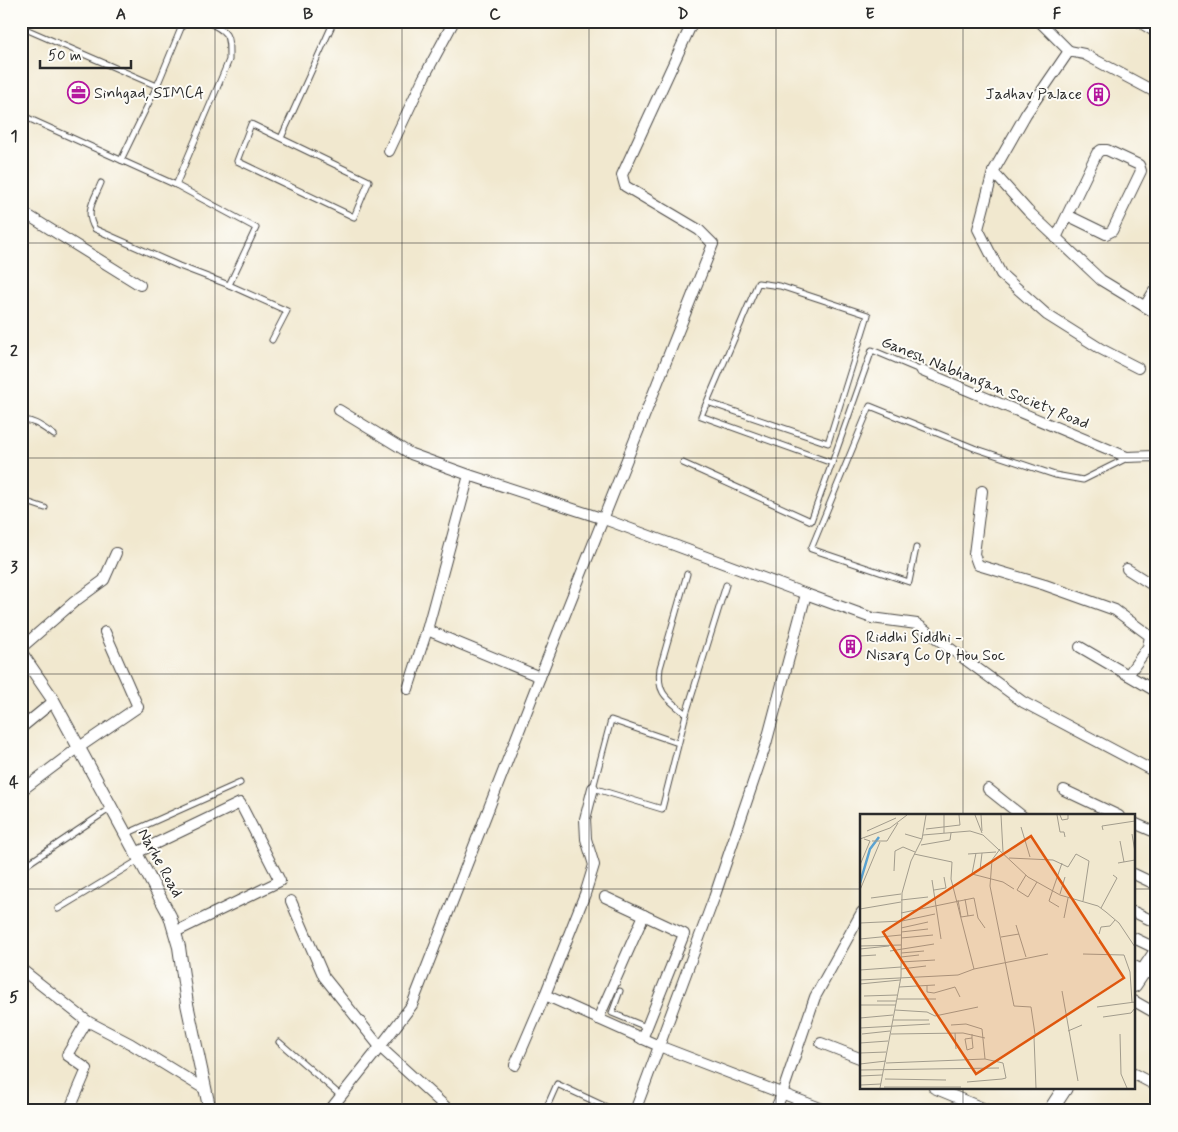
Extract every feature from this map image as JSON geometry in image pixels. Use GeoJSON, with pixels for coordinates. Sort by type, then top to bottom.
{"type":"FeatureCollection","features":[{"type":"Feature","properties":{"kind":"main road"},"geometry":{"type":"LineString","coordinates":[[1139,968],[1157,950]]}},
{"type":"Feature","properties":{"kind":"main road"},"geometry":{"type":"LineString","coordinates":[[1050,1111],[1060,1090]]}},
{"type":"Feature","properties":{"kind":"street"},"geometry":{"type":"LineString","coordinates":[[389,151],[424,77],[454,21]]}},
{"type":"Feature","properties":{"kind":"street"},"geometry":{"type":"LineString","coordinates":[[329,1111],[412,1005],[540,677],[713,244],[699,230],[625,186],[622,175],[693,21]]}},
{"type":"Feature","properties":{"kind":"street"},"geometry":{"type":"LineString","coordinates":[[1039,21],[1069,51],[1084,54],[1157,93]]}},
{"type":"Feature","properties":{"kind":"street"},"geometry":{"type":"LineString","coordinates":[[1138,21],[1157,33]]}},
{"type":"Feature","properties":{"kind":"street"},"geometry":{"type":"LineString","coordinates":[[1069,51],[1026,114],[993,172],[978,229],[1001,274],[1047,316],[1100,349],[1138,368]]}},
{"type":"Feature","properties":{"kind":"street"},"geometry":{"type":"LineString","coordinates":[[1056,238],[1067,215],[1097,153],[1107,150],[1139,165],[1141,171],[1109,234],[1067,215]]}},
{"type":"Feature","properties":{"kind":"street"},"geometry":{"type":"LineString","coordinates":[[993,172],[1056,238],[1101,280],[1157,314]]}},
{"type":"Feature","properties":{"kind":"street"},"geometry":{"type":"LineString","coordinates":[[21,211],[140,285]]}},
{"type":"Feature","properties":{"kind":"street"},"geometry":{"type":"LineString","coordinates":[[1145,306],[1157,286]]}},
{"type":"Feature","properties":{"kind":"street","name":"Ganesh Nabhangan Society Road"},"geometry":{"type":"LineString","coordinates":[[922,371],[1127,457]]}},
{"type":"Feature","properties":{"kind":"street"},"geometry":{"type":"LineString","coordinates":[[339,410],[411,454],[469,475],[604,518],[872,618],[917,624],[1023,702],[1157,773]]}},
{"type":"Feature","properties":{"kind":"street"},"geometry":{"type":"LineString","coordinates":[[1127,457],[1154,456],[1157,458]]}},
{"type":"Feature","properties":{"kind":"street"},"geometry":{"type":"LineString","coordinates":[[408,689],[427,630],[469,475]]}},
{"type":"Feature","properties":{"kind":"street"},"geometry":{"type":"LineString","coordinates":[[982,491],[974,554],[978,565],[1045,585],[1115,610],[1150,636],[1148,647],[1128,675]]}},
{"type":"Feature","properties":{"kind":"street"},"geometry":{"type":"LineString","coordinates":[[21,648],[74,602],[104,580],[116,552]]}},
{"type":"Feature","properties":{"kind":"street"},"geometry":{"type":"LineString","coordinates":[[1127,568],[1157,588]]}},
{"type":"Feature","properties":{"kind":"street"},"geometry":{"type":"LineString","coordinates":[[635,1111],[714,898],[766,744],[806,594]]}},
{"type":"Feature","properties":{"kind":"street"},"geometry":{"type":"LineString","coordinates":[[427,630],[540,677]]}},
{"type":"Feature","properties":{"kind":"street"},"geometry":{"type":"LineString","coordinates":[[21,791],[78,748],[138,707],[106,632]]}},
{"type":"Feature","properties":{"kind":"street"},"geometry":{"type":"LineString","coordinates":[[1080,646],[1157,692]]}},
{"type":"Feature","properties":{"kind":"street","name":"Narhe Road"},"geometry":{"type":"LineString","coordinates":[[21,653],[54,702],[170,916],[179,947],[193,1032],[210,1111]]}},
{"type":"Feature","properties":{"kind":"street"},"geometry":{"type":"LineString","coordinates":[[21,728],[54,702]]}},
{"type":"Feature","properties":{"kind":"street"},"geometry":{"type":"LineString","coordinates":[[515,1065],[585,894],[594,865],[586,839],[585,819],[593,788]]}},
{"type":"Feature","properties":{"kind":"street"},"geometry":{"type":"LineString","coordinates":[[988,789],[1019,814]]}},
{"type":"Feature","properties":{"kind":"street"},"geometry":{"type":"LineString","coordinates":[[1064,790],[1116,814]]}},
{"type":"Feature","properties":{"kind":"street"},"geometry":{"type":"LineString","coordinates":[[138,856],[240,803],[280,881],[175,932]]}},
{"type":"Feature","properties":{"kind":"street"},"geometry":{"type":"LineString","coordinates":[[1136,824],[1157,833]]}},
{"type":"Feature","properties":{"kind":"street"},"geometry":{"type":"LineString","coordinates":[[1136,875],[1157,884]]}},
{"type":"Feature","properties":{"kind":"street"},"geometry":{"type":"LineString","coordinates":[[605,897],[684,934],[642,1038]]}},
{"type":"Feature","properties":{"kind":"street"},"geometry":{"type":"LineString","coordinates":[[291,901],[324,977],[380,1047],[450,1111]]}},
{"type":"Feature","properties":{"kind":"street"},"geometry":{"type":"LineString","coordinates":[[1136,913],[1157,923]]}},
{"type":"Feature","properties":{"kind":"street"},"geometry":{"type":"LineString","coordinates":[[598,1019],[644,915]]}},
{"type":"Feature","properties":{"kind":"street"},"geometry":{"type":"LineString","coordinates":[[775,1111],[816,997],[860,916]]}},
{"type":"Feature","properties":{"kind":"street"},"geometry":{"type":"LineString","coordinates":[[1136,939],[1157,950]]}},
{"type":"Feature","properties":{"kind":"street"},"geometry":{"type":"LineString","coordinates":[[1139,968],[1157,977]]}},
{"type":"Feature","properties":{"kind":"street"},"geometry":{"type":"LineString","coordinates":[[21,969],[87,1021],[131,1044],[206,1090]]}},
{"type":"Feature","properties":{"kind":"street"},"geometry":{"type":"LineString","coordinates":[[545,995],[659,1046],[828,1111]]}},
{"type":"Feature","properties":{"kind":"street"},"geometry":{"type":"LineString","coordinates":[[1136,1002],[1157,1014]]}},
{"type":"Feature","properties":{"kind":"street"},"geometry":{"type":"LineString","coordinates":[[69,1111],[87,1069],[68,1055],[87,1021]]}},
{"type":"Feature","properties":{"kind":"street"},"geometry":{"type":"LineString","coordinates":[[822,1043],[860,1058]]}},
{"type":"Feature","properties":{"kind":"street"},"geometry":{"type":"LineString","coordinates":[[1136,1075],[1157,1086]]}},
{"type":"Feature","properties":{"kind":"street"},"geometry":{"type":"LineString","coordinates":[[939,1090],[990,1111]]}},
{"type":"Feature","properties":{"kind":"lane"},"geometry":{"type":"LineString","coordinates":[[121,160],[157,86],[184,21]]}},
{"type":"Feature","properties":{"kind":"lane"},"geometry":{"type":"LineString","coordinates":[[176,185],[229,60],[229,38],[224,30],[206,21]]}},
{"type":"Feature","properties":{"kind":"lane"},"geometry":{"type":"LineString","coordinates":[[281,138],[334,21]]}},
{"type":"Feature","properties":{"kind":"lane"},"geometry":{"type":"LineString","coordinates":[[21,27],[157,86]]}},
{"type":"Feature","properties":{"kind":"lane"},"geometry":{"type":"LineString","coordinates":[[21,115],[176,185],[256,228],[229,285]]}},
{"type":"Feature","properties":{"kind":"lane"},"geometry":{"type":"LineString","coordinates":[[251,124],[281,138],[369,182],[354,217],[237,161],[251,124]]}},
{"type":"Feature","properties":{"kind":"lane"},"geometry":{"type":"LineString","coordinates":[[101,183],[90,207],[89,220],[94,229],[287,311],[272,340]]}},
{"type":"Feature","properties":{"kind":"lane","name":"Ganesh Nabhangan Society Road"},"geometry":{"type":"LineString","coordinates":[[708,402],[828,444],[868,315],[780,286],[758,283],[701,416],[832,463]]}},
{"type":"Feature","properties":{"kind":"lane","name":"Ganesh Nabhangan Society Road"},"geometry":{"type":"LineString","coordinates":[[683,463],[811,521],[872,350],[922,371]]}},
{"type":"Feature","properties":{"kind":"lane"},"geometry":{"type":"LineString","coordinates":[[846,388],[858,392]]}},
{"type":"Feature","properties":{"kind":"lane"},"geometry":{"type":"LineString","coordinates":[[916,548],[909,582],[811,549],[870,406],[974,448],[1055,475],[1083,480],[1127,457]]}},
{"type":"Feature","properties":{"kind":"lane"},"geometry":{"type":"LineString","coordinates":[[21,421],[26,420],[34,423],[54,435]]}},
{"type":"Feature","properties":{"kind":"lane"},"geometry":{"type":"LineString","coordinates":[[21,500],[45,508]]}},
{"type":"Feature","properties":{"kind":"lane"},"geometry":{"type":"LineString","coordinates":[[686,714],[668,699],[660,689],[658,680],[687,574]]}},
{"type":"Feature","properties":{"kind":"lane"},"geometry":{"type":"LineString","coordinates":[[678,743],[611,720],[593,788],[662,809],[686,714],[726,585]]}},
{"type":"Feature","properties":{"kind":"lane"},"geometry":{"type":"LineString","coordinates":[[126,834],[240,783]]}},
{"type":"Feature","properties":{"kind":"lane"},"geometry":{"type":"LineString","coordinates":[[26,865],[111,808]]}},
{"type":"Feature","properties":{"kind":"lane"},"geometry":{"type":"LineString","coordinates":[[58,909],[138,856]]}},
{"type":"Feature","properties":{"kind":"lane"},"geometry":{"type":"LineString","coordinates":[[620,991],[612,1013],[646,1027]]}},
{"type":"Feature","properties":{"kind":"lane"},"geometry":{"type":"LineString","coordinates":[[279,1042],[341,1096]]}},
{"type":"Feature","properties":{"kind":"lane"},"geometry":{"type":"LineString","coordinates":[[545,1111],[557,1084],[615,1111]]}},
{"type":"Feature","properties":{"kind":"place","name":"Sinhgad, SIMCA"},"geometry":{"type":"Point","coordinates":[78,93]}},
{"type":"Feature","properties":{"kind":"place","name":"Jadhav Palace"},"geometry":{"type":"Point","coordinates":[1098,94]}},
{"type":"Feature","properties":{"kind":"place","name":"Riddhi Siddhi - Nisarg Co Op Hou Soc"},"geometry":{"type":"Point","coordinates":[850,646]}}]}
